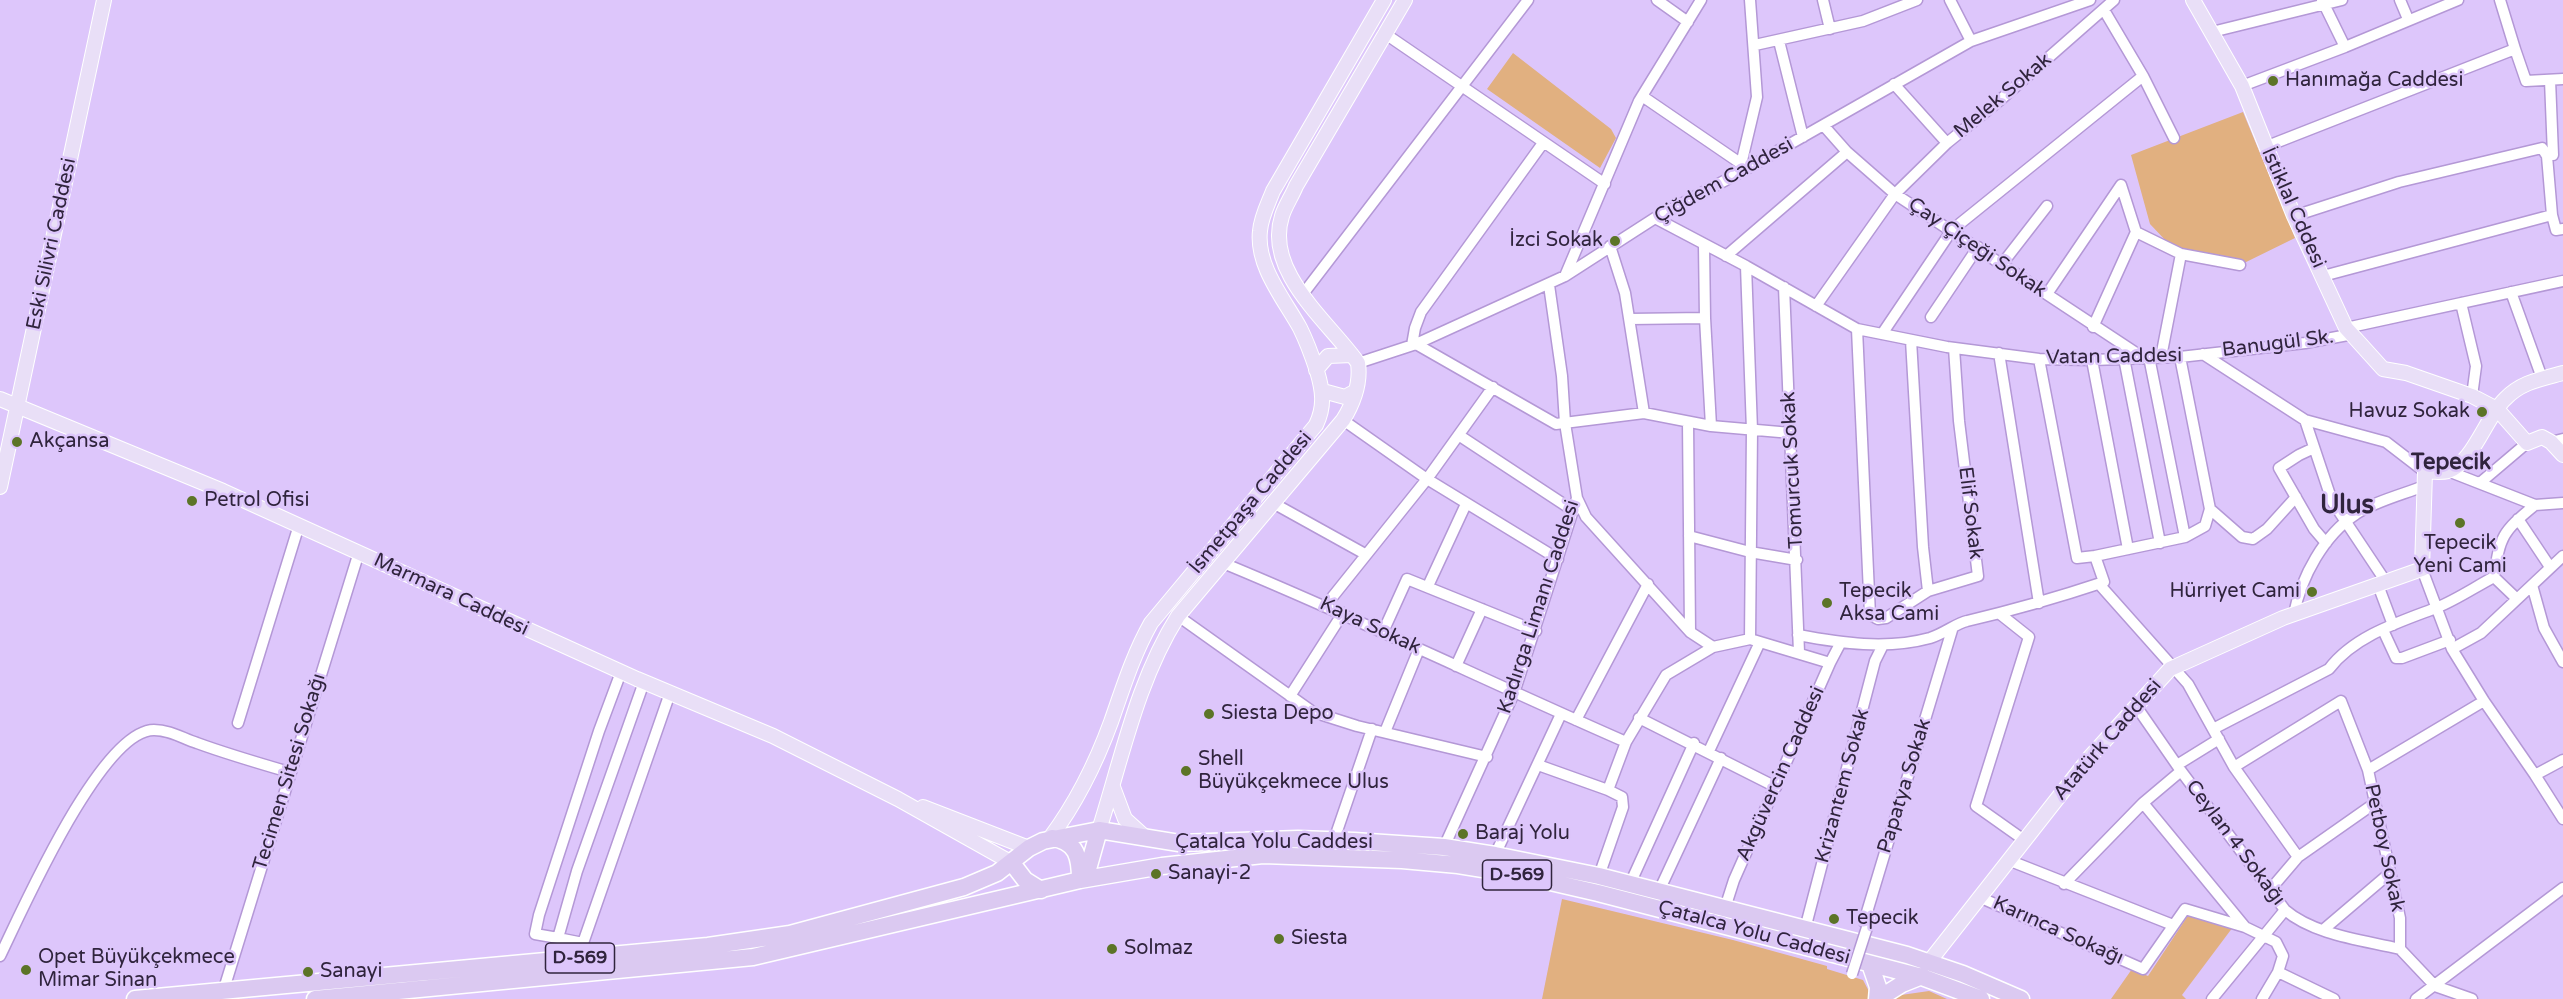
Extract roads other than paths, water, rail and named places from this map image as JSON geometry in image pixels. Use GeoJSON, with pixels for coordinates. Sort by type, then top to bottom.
{"type":"FeatureCollection","features":[{"type":"Feature","properties":{"kind":"highway","name":"Çatalca Yolu Caddesi"},"geometry":{"type":"LineString","coordinates":[[135,999],[751,940],[790,934],[982,882],[1012,863],[1029,848],[1050,838],[1099,830],[1165,842],[1196,844],[1298,839],[1334,840],[1444,847],[1495,855],[1599,876],[1858,943],[1925,970],[1981,999]]}},
{"type":"Feature","properties":{"kind":"highway"},"geometry":{"type":"LineString","coordinates":[[1080,880],[1091,862],[1099,830]]}},
{"type":"Feature","properties":{"kind":"highway"},"geometry":{"type":"LineString","coordinates":[[1050,838],[1070,843],[1077,851],[1080,880]]}},
{"type":"Feature","properties":{"kind":"highway","name":"Çatalca Yolu Caddesi"},"geometry":{"type":"LineString","coordinates":[[315,999],[753,957],[1080,880],[1172,864],[1263,855],[1368,857],[1431,862],[1551,882],[1870,964],[1925,970],[1980,981],[2021,999]]}},
{"type":"Feature","properties":{"kind":"highway"},"geometry":{"type":"LineString","coordinates":[[1012,863],[1024,880],[1041,890]]}},
{"type":"Feature","properties":{"kind":"highway"},"geometry":{"type":"LineString","coordinates":[[1870,964],[1878,987],[1877,999]]}},
{"type":"Feature","properties":{"kind":"highway"},"geometry":{"type":"LineString","coordinates":[[1877,999],[1925,970]]}},
{"type":"Feature","properties":{"kind":"main road","name":"Eski Silivri Caddesi"},"geometry":{"type":"LineString","coordinates":[[0,487],[104,0]]}},
{"type":"Feature","properties":{"kind":"main road","name":"İsmetpaşa Caddesi"},"geometry":{"type":"LineString","coordinates":[[1050,838],[1080,789],[1110,724],[1137,650],[1151,623],[1316,425],[1323,405],[1323,391],[1307,342],[1269,274],[1259,233],[1273,192],[1384,0]]}},
{"type":"Feature","properties":{"kind":"main road","name":"İstiklal Cddesi"},"geometry":{"type":"LineString","coordinates":[[2193,0],[2242,86],[2294,216],[2350,331],[2382,369],[2406,373],[2472,396],[2497,409]]}},
{"type":"Feature","properties":{"kind":"main road"},"geometry":{"type":"LineString","coordinates":[[1355,359],[1291,278],[1282,260],[1279,235],[1282,215],[1402,1]]}},
{"type":"Feature","properties":{"kind":"main road"},"geometry":{"type":"LineString","coordinates":[[1300,145],[1315,155]]}},
{"type":"Feature","properties":{"kind":"main road"},"geometry":{"type":"LineString","coordinates":[[1316,370],[1328,356],[1355,359]]}},
{"type":"Feature","properties":{"kind":"main road","name":"İsmetpaşa Caddesi"},"geometry":{"type":"LineString","coordinates":[[1099,830],[1129,730],[1158,652],[1178,616],[1343,420],[1356,392],[1360,375],[1355,359]]}},
{"type":"Feature","properties":{"kind":"main road"},"geometry":{"type":"LineString","coordinates":[[2422,568],[2425,471],[2448,471],[2464,461],[2497,409],[2515,390],[2528,382],[2563,373]]}},
{"type":"Feature","properties":{"kind":"main road"},"geometry":{"type":"LineString","coordinates":[[1323,391],[1345,397],[1356,392]]}},
{"type":"Feature","properties":{"kind":"main road","name":"Marmara Caddesi"},"geometry":{"type":"LineString","coordinates":[[0,399],[178,471],[621,672],[773,736],[898,799]]}},
{"type":"Feature","properties":{"kind":"main road"},"geometry":{"type":"LineString","coordinates":[[2497,409],[2527,443],[2542,437],[2557,440],[2563,455]]}},
{"type":"Feature","properties":{"kind":"main road"},"geometry":{"type":"LineString","coordinates":[[1203,560],[1220,567]]}},
{"type":"Feature","properties":{"kind":"main road","name":"Atatürk Caddesi"},"geometry":{"type":"LineString","coordinates":[[1925,970],[1979,897],[2090,757],[2174,666],[2295,614],[2422,568]]}},
{"type":"Feature","properties":{"kind":"main road"},"geometry":{"type":"LineString","coordinates":[[1110,724],[1129,730]]}},
{"type":"Feature","properties":{"kind":"main road"},"geometry":{"type":"LineString","coordinates":[[1113,787],[1125,819],[1146,838]]}},
{"type":"Feature","properties":{"kind":"main road"},"geometry":{"type":"LineString","coordinates":[[898,799],[1029,848]]}},
{"type":"Feature","properties":{"kind":"main road"},"geometry":{"type":"LineString","coordinates":[[898,799],[1012,863]]}},
{"type":"Feature","properties":{"kind":"street"},"geometry":{"type":"LineString","coordinates":[[1303,294],[1528,0]]}},
{"type":"Feature","properties":{"kind":"street"},"geometry":{"type":"LineString","coordinates":[[1657,0],[1688,22]]}},
{"type":"Feature","properties":{"kind":"street"},"geometry":{"type":"LineString","coordinates":[[1565,276],[1642,96],[1701,0]]}},
{"type":"Feature","properties":{"kind":"street"},"geometry":{"type":"LineString","coordinates":[[1642,96],[1741,169],[1756,98],[1755,45],[1750,0]]}},
{"type":"Feature","properties":{"kind":"street"},"geometry":{"type":"LineString","coordinates":[[1755,45],[1863,21],[1917,0]]}},
{"type":"Feature","properties":{"kind":"street"},"geometry":{"type":"LineString","coordinates":[[1950,0],[1971,40]]}},
{"type":"Feature","properties":{"kind":"street","name":"Çiğdem Caddesi"},"geometry":{"type":"LineString","coordinates":[[1355,359],[1414,344],[1549,285],[1655,218],[1741,169],[1824,126],[1971,40],[2090,0]]}},
{"type":"Feature","properties":{"kind":"street","name":"Melek Sokak"},"geometry":{"type":"LineString","coordinates":[[1816,306],[1895,194],[1947,142],[2114,0]]}},
{"type":"Feature","properties":{"kind":"street"},"geometry":{"type":"LineString","coordinates":[[2212,32],[2342,0]]}},
{"type":"Feature","properties":{"kind":"street"},"geometry":{"type":"LineString","coordinates":[[2400,0],[2408,19]]}},
{"type":"Feature","properties":{"kind":"street"},"geometry":{"type":"LineString","coordinates":[[2242,86],[2345,48],[2408,19],[2458,0]]}},
{"type":"Feature","properties":{"kind":"street"},"geometry":{"type":"LineString","coordinates":[[2500,0],[2526,81],[2563,79]]}},
{"type":"Feature","properties":{"kind":"street"},"geometry":{"type":"LineString","coordinates":[[1827,1],[1830,29]]}},
{"type":"Feature","properties":{"kind":"street"},"geometry":{"type":"LineString","coordinates":[[2323,3],[2345,48]]}},
{"type":"Feature","properties":{"kind":"street"},"geometry":{"type":"LineString","coordinates":[[2104,10],[2143,76],[2174,138]]}},
{"type":"Feature","properties":{"kind":"street"},"geometry":{"type":"LineString","coordinates":[[1384,33],[1605,184]]}},
{"type":"Feature","properties":{"kind":"street"},"geometry":{"type":"LineString","coordinates":[[1779,40],[1803,137]]}},
{"type":"Feature","properties":{"kind":"street"},"geometry":{"type":"LineString","coordinates":[[2265,147],[2515,49]]}},
{"type":"Feature","properties":{"kind":"street"},"geometry":{"type":"LineString","coordinates":[[1882,334],[1952,230],[2143,76]]}},
{"type":"Feature","properties":{"kind":"street"},"geometry":{"type":"LineString","coordinates":[[2550,80],[2554,155],[2552,215],[2559,230]]}},
{"type":"Feature","properties":{"kind":"street"},"geometry":{"type":"LineString","coordinates":[[1894,84],[1947,142]]}},
{"type":"Feature","properties":{"kind":"street","name":"Çay Çiçeği Sokak"},"geometry":{"type":"LineString","coordinates":[[1824,126],[1847,152],[1895,194],[1952,230],[2093,327],[2146,358]]}},
{"type":"Feature","properties":{"kind":"street"},"geometry":{"type":"LineString","coordinates":[[1543,143],[1421,312],[1415,328],[1414,344],[1556,424],[1644,414],[1711,426],[1791,433]]}},
{"type":"Feature","properties":{"kind":"street"},"geometry":{"type":"LineString","coordinates":[[2294,216],[2410,179],[2542,148],[2554,155]]}},
{"type":"Feature","properties":{"kind":"street"},"geometry":{"type":"LineString","coordinates":[[1726,256],[1847,152]]}},
{"type":"Feature","properties":{"kind":"street"},"geometry":{"type":"LineString","coordinates":[[2047,294],[2121,185],[2136,232],[2093,327]]}},
{"type":"Feature","properties":{"kind":"street"},"geometry":{"type":"LineString","coordinates":[[2002,264],[2047,206]]}},
{"type":"Feature","properties":{"kind":"street"},"geometry":{"type":"LineString","coordinates":[[2323,276],[2552,215]]}},
{"type":"Feature","properties":{"kind":"street","name":"Vatan Caddesi"},"geometry":{"type":"LineString","coordinates":[[1655,218],[1857,329],[1954,348],[2039,359],[2092,360],[2203,354],[2305,420],[2386,442],[2425,471]]}},
{"type":"Feature","properties":{"kind":"street"},"geometry":{"type":"LineString","coordinates":[[2136,232],[2181,254],[2240,265]]}},
{"type":"Feature","properties":{"kind":"street"},"geometry":{"type":"LineString","coordinates":[[1610,246],[1625,293],[1644,414]]}},
{"type":"Feature","properties":{"kind":"street"},"geometry":{"type":"LineString","coordinates":[[1704,246],[1711,426]]}},
{"type":"Feature","properties":{"kind":"street"},"geometry":{"type":"LineString","coordinates":[[1931,317],[1978,248]]}},
{"type":"Feature","properties":{"kind":"street"},"geometry":{"type":"LineString","coordinates":[[2162,357],[2181,254]]}},
{"type":"Feature","properties":{"kind":"street"},"geometry":{"type":"LineString","coordinates":[[1709,751],[1755,641],[1750,552],[1752,430],[1746,266]]}},
{"type":"Feature","properties":{"kind":"street","name":"Banugül Sk."},"geometry":{"type":"LineString","coordinates":[[2203,354],[2305,343],[2461,303],[2563,281]]}},
{"type":"Feature","properties":{"kind":"street","name":"Kadırga Limanı Caddesi"},"geometry":{"type":"LineString","coordinates":[[1444,847],[1487,757],[1514,693],[1536,631],[1577,498],[1565,423],[1562,376],[1549,285]]}},
{"type":"Feature","properties":{"kind":"street","name":"Tomurcuk Sokak"},"geometry":{"type":"LineString","coordinates":[[1784,287],[1799,652]]}},
{"type":"Feature","properties":{"kind":"street"},"geometry":{"type":"LineString","coordinates":[[2511,292],[2542,378]]}},
{"type":"Feature","properties":{"kind":"street"},"geometry":{"type":"LineString","coordinates":[[2461,303],[2476,366],[2472,396]]}},
{"type":"Feature","properties":{"kind":"street"},"geometry":{"type":"LineString","coordinates":[[1630,319],[1705,318]]}},
{"type":"Feature","properties":{"kind":"street","name":"Elif Sokak"},"geometry":{"type":"LineString","coordinates":[[1857,329],[1870,615],[1878,619],[1886,618],[1928,591],[1978,576],[1959,421],[1954,348]]}},
{"type":"Feature","properties":{"kind":"street"},"geometry":{"type":"LineString","coordinates":[[1911,340],[1923,547],[1928,591]]}},
{"type":"Feature","properties":{"kind":"street"},"geometry":{"type":"LineString","coordinates":[[1999,353],[2039,603]]}},
{"type":"Feature","properties":{"kind":"street"},"geometry":{"type":"LineString","coordinates":[[2039,359],[2077,558],[2185,537],[2205,526],[2210,509],[2180,357]]}},
{"type":"Feature","properties":{"kind":"street"},"geometry":{"type":"LineString","coordinates":[[2124,358],[2160,543]]}},
{"type":"Feature","properties":{"kind":"street"},"geometry":{"type":"LineString","coordinates":[[2146,358],[2185,537]]}},
{"type":"Feature","properties":{"kind":"street"},"geometry":{"type":"LineString","coordinates":[[2092,360],[2128,549]]}},
{"type":"Feature","properties":{"kind":"street"},"geometry":{"type":"LineString","coordinates":[[1326,605],[1460,436],[1492,387]]}},
{"type":"Feature","properties":{"kind":"street"},"geometry":{"type":"LineString","coordinates":[[1343,420],[1427,479],[1558,559]]}},
{"type":"Feature","properties":{"kind":"street"},"geometry":{"type":"LineString","coordinates":[[2305,420],[2328,493],[2382,584],[2388,628],[2396,658],[2451,644],[2481,633],[2563,556]]}},
{"type":"Feature","properties":{"kind":"street"},"geometry":{"type":"LineString","coordinates":[[1688,422],[1690,632]]}},
{"type":"Feature","properties":{"kind":"street"},"geometry":{"type":"LineString","coordinates":[[1460,436],[1574,511]]}},
{"type":"Feature","properties":{"kind":"street"},"geometry":{"type":"LineString","coordinates":[[2481,482],[2527,443]]}},
{"type":"Feature","properties":{"kind":"street"},"geometry":{"type":"LineString","coordinates":[[2314,448],[2279,468],[2314,529],[2326,543]]}},
{"type":"Feature","properties":{"kind":"street"},"geometry":{"type":"LineString","coordinates":[[2448,471],[2535,505],[2563,503]]}},
{"type":"Feature","properties":{"kind":"street"},"geometry":{"type":"LineString","coordinates":[[2295,614],[2301,589],[2326,543],[2346,521],[2357,512],[2424,486]]}},
{"type":"Feature","properties":{"kind":"street"},"geometry":{"type":"LineString","coordinates":[[2210,509],[2242,537],[2253,539],[2267,529],[2296,497]]}},
{"type":"Feature","properties":{"kind":"street"},"geometry":{"type":"LineString","coordinates":[[1577,498],[1586,517],[1690,632],[1713,647]]}},
{"type":"Feature","properties":{"kind":"street"},"geometry":{"type":"LineString","coordinates":[[1273,503],[1365,554]]}},
{"type":"Feature","properties":{"kind":"street"},"geometry":{"type":"LineString","coordinates":[[1428,586],[1466,504]]}},
{"type":"Feature","properties":{"kind":"street"},"geometry":{"type":"LineString","coordinates":[[2494,577],[2499,546],[2504,532],[2535,505]]}},
{"type":"Feature","properties":{"kind":"street"},"geometry":{"type":"LineString","coordinates":[[2518,519],[2550,567]]}},
{"type":"Feature","properties":{"kind":"street"},"geometry":{"type":"LineString","coordinates":[[238,723],[299,525]]}},
{"type":"Feature","properties":{"kind":"street"},"geometry":{"type":"LineString","coordinates":[[1689,536],[1750,552],[1797,560]]}},
{"type":"Feature","properties":{"kind":"street","name":"Tecimen Sitesi Sokağı"},"geometry":{"type":"LineString","coordinates":[[223,992],[289,772],[359,552]]}},
{"type":"Feature","properties":{"kind":"street"},"geometry":{"type":"LineString","coordinates":[[2095,556],[2102,583],[2188,684],[2234,767],[2298,857]]}},
{"type":"Feature","properties":{"kind":"street","name":"Kaya Sokak"},"geometry":{"type":"LineString","coordinates":[[1220,567],[1326,605],[1514,693],[1626,741]]}},
{"type":"Feature","properties":{"kind":"street"},"geometry":{"type":"LineString","coordinates":[[2422,568],[2451,644],[2484,701],[2563,819]]}},
{"type":"Feature","properties":{"kind":"street"},"geometry":{"type":"LineString","coordinates":[[2494,577],[2517,599]]}},
{"type":"Feature","properties":{"kind":"street"},"geometry":{"type":"LineString","coordinates":[[2213,729],[2329,669],[2340,654],[2350,647],[2437,608],[2494,577]]}},
{"type":"Feature","properties":{"kind":"street"},"geometry":{"type":"LineString","coordinates":[[1383,632],[1407,579],[1536,631]]}},
{"type":"Feature","properties":{"kind":"street"},"geometry":{"type":"LineString","coordinates":[[1798,634],[1841,642],[1883,645],[1909,643],[1952,630],[1963,622],[2000,614],[2102,583]]}},
{"type":"Feature","properties":{"kind":"street"},"geometry":{"type":"LineString","coordinates":[[1576,720],[1648,584]]}},
{"type":"Feature","properties":{"kind":"street"},"geometry":{"type":"LineString","coordinates":[[2532,585],[2544,628],[2563,662]]}},
{"type":"Feature","properties":{"kind":"street"},"geometry":{"type":"LineString","coordinates":[[1456,666],[1482,609]]}},
{"type":"Feature","properties":{"kind":"street"},"geometry":{"type":"LineString","coordinates":[[1290,696],[1343,613]]}},
{"type":"Feature","properties":{"kind":"street"},"geometry":{"type":"LineString","coordinates":[[2000,614],[2029,637],[1976,806],[2024,840]]}},
{"type":"Feature","properties":{"kind":"street"},"geometry":{"type":"LineString","coordinates":[[1178,616],[1312,712],[1487,757]]}},
{"type":"Feature","properties":{"kind":"street","name":"Papatya Sokak"},"geometry":{"type":"LineString","coordinates":[[1858,943],[1952,630]]}},
{"type":"Feature","properties":{"kind":"street"},"geometry":{"type":"LineString","coordinates":[[1608,790],[1626,741],[1666,675],[1713,647],[1755,641],[1799,652],[1830,663]]}},
{"type":"Feature","properties":{"kind":"street","name":"Akgüvercin Caddesi"},"geometry":{"type":"LineString","coordinates":[[1725,908],[1734,880],[1841,642]]}},
{"type":"Feature","properties":{"kind":"street","name":"Krizantem Sokak"},"geometry":{"type":"LineString","coordinates":[[1805,929],[1875,661],[1883,645]]}},
{"type":"Feature","properties":{"kind":"street"},"geometry":{"type":"LineString","coordinates":[[1385,732],[1419,649]]}},
{"type":"Feature","properties":{"kind":"street"},"geometry":{"type":"LineString","coordinates":[[621,672],[599,731],[539,915],[535,934],[582,943],[670,693]]}},
{"type":"Feature","properties":{"kind":"street"},"geometry":{"type":"LineString","coordinates":[[558,938],[577,871],[644,682]]}},
{"type":"Feature","properties":{"kind":"street","name":"Petboy Sokak"},"geometry":{"type":"LineString","coordinates":[[2234,767],[2342,701],[2368,770],[2400,918],[2400,949]]}},
{"type":"Feature","properties":{"kind":"street"},"geometry":{"type":"LineString","coordinates":[[2368,770],[2484,701]]}},
{"type":"Feature","properties":{"kind":"street","name":"Ceylan 4 Sokağı"},"geometry":{"type":"LineString","coordinates":[[2136,706],[2284,910],[2295,919],[2323,930],[2400,949]]}},
{"type":"Feature","properties":{"kind":"street"},"geometry":{"type":"LineString","coordinates":[[1495,855],[1561,714]]}},
{"type":"Feature","properties":{"kind":"street"},"geometry":{"type":"LineString","coordinates":[[1639,718],[1694,743],[1776,787]]}},
{"type":"Feature","properties":{"kind":"street"},"geometry":{"type":"LineString","coordinates":[[1334,840],[1372,729]]}},
{"type":"Feature","properties":{"kind":"street"},"geometry":{"type":"LineString","coordinates":[[0,956],[74,809],[107,764],[130,738],[152,730],[173,733],[202,745],[289,772]]}},
{"type":"Feature","properties":{"kind":"street"},"geometry":{"type":"LineString","coordinates":[[2064,884],[2179,768],[2219,739]]}},
{"type":"Feature","properties":{"kind":"street"},"geometry":{"type":"LineString","coordinates":[[1630,884],[1694,743]]}},
{"type":"Feature","properties":{"kind":"street"},"geometry":{"type":"LineString","coordinates":[[1659,891],[1721,758]]}},
{"type":"Feature","properties":{"kind":"street"},"geometry":{"type":"LineString","coordinates":[[2535,774],[2563,760]]}},
{"type":"Feature","properties":{"kind":"street"},"geometry":{"type":"LineString","coordinates":[[1538,765],[1623,797],[1623,807],[1599,876]]}},
{"type":"Feature","properties":{"kind":"street"},"geometry":{"type":"LineString","coordinates":[[2143,803],[2245,927],[2276,942],[2283,956],[2278,972],[2262,999]]}},
{"type":"Feature","properties":{"kind":"street"},"geometry":{"type":"LineString","coordinates":[[2269,891],[2298,857],[2375,803]]}},
{"type":"Feature","properties":{"kind":"street"},"geometry":{"type":"LineString","coordinates":[[2008,860],[2064,884],[2174,925]]}},
{"type":"Feature","properties":{"kind":"street"},"geometry":{"type":"LineString","coordinates":[[2323,930],[2390,873]]}},
{"type":"Feature","properties":{"kind":"street"},"geometry":{"type":"LineString","coordinates":[[2416,999],[2563,888]]}},
{"type":"Feature","properties":{"kind":"street","name":"Karınca Sokağı"},"geometry":{"type":"LineString","coordinates":[[1979,897],[2143,969],[2185,909],[2245,927]]}},
{"type":"Feature","properties":{"kind":"street"},"geometry":{"type":"LineString","coordinates":[[2212,999],[2284,910]]}},
{"type":"Feature","properties":{"kind":"street"},"geometry":{"type":"LineString","coordinates":[[1852,974],[1871,915]]}},
{"type":"Feature","properties":{"kind":"street"},"geometry":{"type":"LineString","coordinates":[[2400,949],[2435,986],[2456,996],[2472,999]]}},
{"type":"Feature","properties":{"kind":"street"},"geometry":{"type":"LineString","coordinates":[[2278,972],[2334,999]]}},
{"type":"Feature","properties":{"kind":"place","name":"Hanımağa Caddesi"},"geometry":{"type":"Point","coordinates":[2273,81]}},
{"type":"Feature","properties":{"kind":"place","name":"İzci Sokak"},"geometry":{"type":"Point","coordinates":[1615,241]}},
{"type":"Feature","properties":{"kind":"place","name":"Havuz Sokak"},"geometry":{"type":"Point","coordinates":[2482,412]}},
{"type":"Feature","properties":{"kind":"place","name":"Akçansa"},"geometry":{"type":"Point","coordinates":[17,442]}},
{"type":"Feature","properties":{"kind":"place","name":"Petrol Ofisi"},"geometry":{"type":"Point","coordinates":[192,501]}},
{"type":"Feature","properties":{"kind":"place","name":"Tepecik Yeni Cami"},"geometry":{"type":"Point","coordinates":[2460,523]}},
{"type":"Feature","properties":{"kind":"place","name":"Hürriyet Cami"},"geometry":{"type":"Point","coordinates":[2312,592]}},
{"type":"Feature","properties":{"kind":"place","name":"Tepecik Aksa Cami"},"geometry":{"type":"Point","coordinates":[1827,603]}},
{"type":"Feature","properties":{"kind":"place","name":"Siesta Depo"},"geometry":{"type":"Point","coordinates":[1209,714]}},
{"type":"Feature","properties":{"kind":"place","name":"Shell Büyükçekmece Ulus"},"geometry":{"type":"Point","coordinates":[1186,771]}},
{"type":"Feature","properties":{"kind":"place","name":"Baraj Yolu"},"geometry":{"type":"Point","coordinates":[1463,834]}},
{"type":"Feature","properties":{"kind":"place","name":"Sanayi-2"},"geometry":{"type":"Point","coordinates":[1156,874]}},
{"type":"Feature","properties":{"kind":"place","name":"Tepecik"},"geometry":{"type":"Point","coordinates":[1834,919]}},
{"type":"Feature","properties":{"kind":"place","name":"Siesta"},"geometry":{"type":"Point","coordinates":[1279,939]}},
{"type":"Feature","properties":{"kind":"place","name":"Solmaz"},"geometry":{"type":"Point","coordinates":[1112,949]}},
{"type":"Feature","properties":{"kind":"place","name":"Opet Büyükçekmece Mimar Sinan"},"geometry":{"type":"Point","coordinates":[26,970]}},
{"type":"Feature","properties":{"kind":"place","name":"Sanayi"},"geometry":{"type":"Point","coordinates":[308,972]}},
{"type":"Feature","properties":{"kind":"district","name":"Tepecik"},"geometry":{"type":"Point","coordinates":[2451,463]}},
{"type":"Feature","properties":{"kind":"district","name":"Ulus"},"geometry":{"type":"Point","coordinates":[2347,506]}}]}
